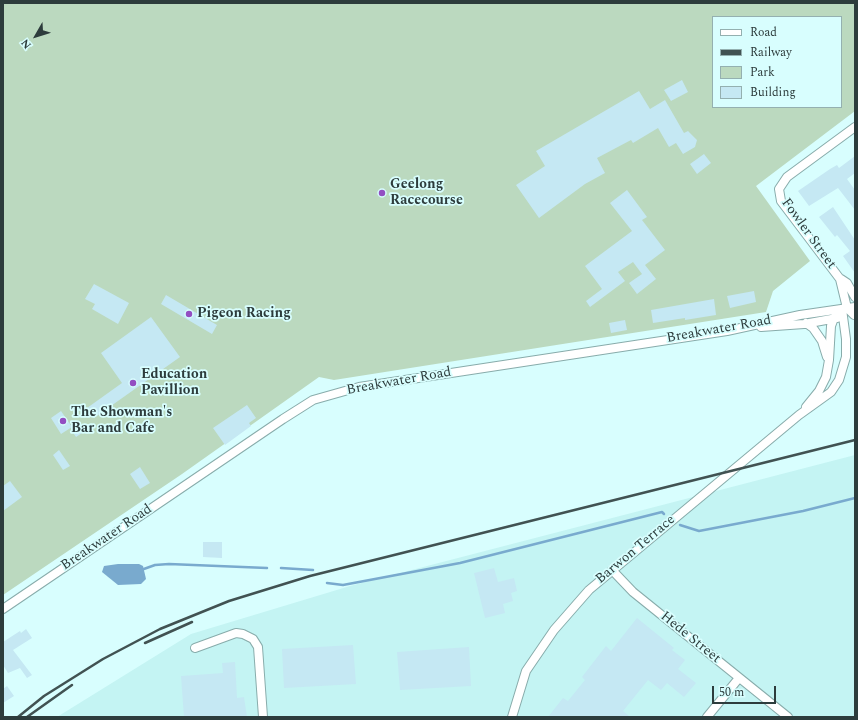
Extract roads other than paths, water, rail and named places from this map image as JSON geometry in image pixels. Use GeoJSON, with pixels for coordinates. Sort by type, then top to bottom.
{"type":"FeatureCollection","features":[{"type":"Feature","properties":{"kind":"street","name":"Fowler Street"},"geometry":{"type":"LineString","coordinates":[[855,127],[787,177],[779,189],[781,201],[840,278],[847,283],[855,297]]}},
{"type":"Feature","properties":{"kind":"street","name":"Fowler Street"},"geometry":{"type":"LineString","coordinates":[[840,278],[850,312]]}},
{"type":"Feature","properties":{"kind":"street"},"geometry":{"type":"LineString","coordinates":[[784,322],[806,324],[833,319],[850,312]]}},
{"type":"Feature","properties":{"kind":"street","name":"Breakwater Road"},"geometry":{"type":"LineString","coordinates":[[3,609],[313,400],[359,387],[850,312]]}},
{"type":"Feature","properties":{"kind":"street","name":"Barwon Terrace"},"geometry":{"type":"LineString","coordinates":[[512,717],[526,671],[554,630],[589,590],[799,415],[827,396],[839,380],[847,354],[850,312]]}},
{"type":"Feature","properties":{"kind":"street","name":"Barwon Terrace"},"geometry":{"type":"LineString","coordinates":[[799,415],[817,393],[828,371],[830,329],[833,319]]}},
{"type":"Feature","properties":{"kind":"street"},"geometry":{"type":"LineString","coordinates":[[806,324],[814,330],[823,344],[827,357],[828,371]]}},
{"type":"Feature","properties":{"kind":"street","name":"Hede Street"},"geometry":{"type":"LineString","coordinates":[[612,570],[633,592],[788,717]]}},
{"type":"Feature","properties":{"kind":"street"},"geometry":{"type":"LineString","coordinates":[[195,648],[236,633],[243,634],[253,639],[258,647],[263,717]]}},
{"type":"Feature","properties":{"kind":"street"},"geometry":{"type":"LineString","coordinates":[[707,717],[739,678]]}},
{"type":"Feature","properties":{"kind":"waterway"},"geometry":{"type":"LineString","coordinates":[[680,525],[699,531],[803,511],[855,498]]}},
{"type":"Feature","properties":{"kind":"waterway"},"geometry":{"type":"LineString","coordinates":[[327,583],[343,585],[460,563],[662,512],[664,514]]}},
{"type":"Feature","properties":{"kind":"waterway"},"geometry":{"type":"LineString","coordinates":[[141,570],[155,565],[169,564],[267,568]]}},
{"type":"Feature","properties":{"kind":"waterway"},"geometry":{"type":"LineString","coordinates":[[281,568],[313,570]]}},
{"type":"Feature","properties":{"kind":"railway"},"geometry":{"type":"LineString","coordinates":[[18,717],[44,696],[103,659],[160,629],[229,601],[310,576],[855,440]]}},
{"type":"Feature","properties":{"kind":"railway"},"geometry":{"type":"LineString","coordinates":[[145,643],[192,622]]}},
{"type":"Feature","properties":{"kind":"railway"},"geometry":{"type":"LineString","coordinates":[[27,717],[72,685]]}},
{"type":"Feature","properties":{"kind":"place","name":"Geelong Racecourse"},"geometry":{"type":"Point","coordinates":[382,193]}},
{"type":"Feature","properties":{"kind":"place","name":"Pigeon Racing"},"geometry":{"type":"Point","coordinates":[189,314]}},
{"type":"Feature","properties":{"kind":"place","name":"Education Pavillion"},"geometry":{"type":"Point","coordinates":[133,383]}},
{"type":"Feature","properties":{"kind":"place","name":"The Showman's Bar and Cafe"},"geometry":{"type":"Point","coordinates":[63,421]}}]}
